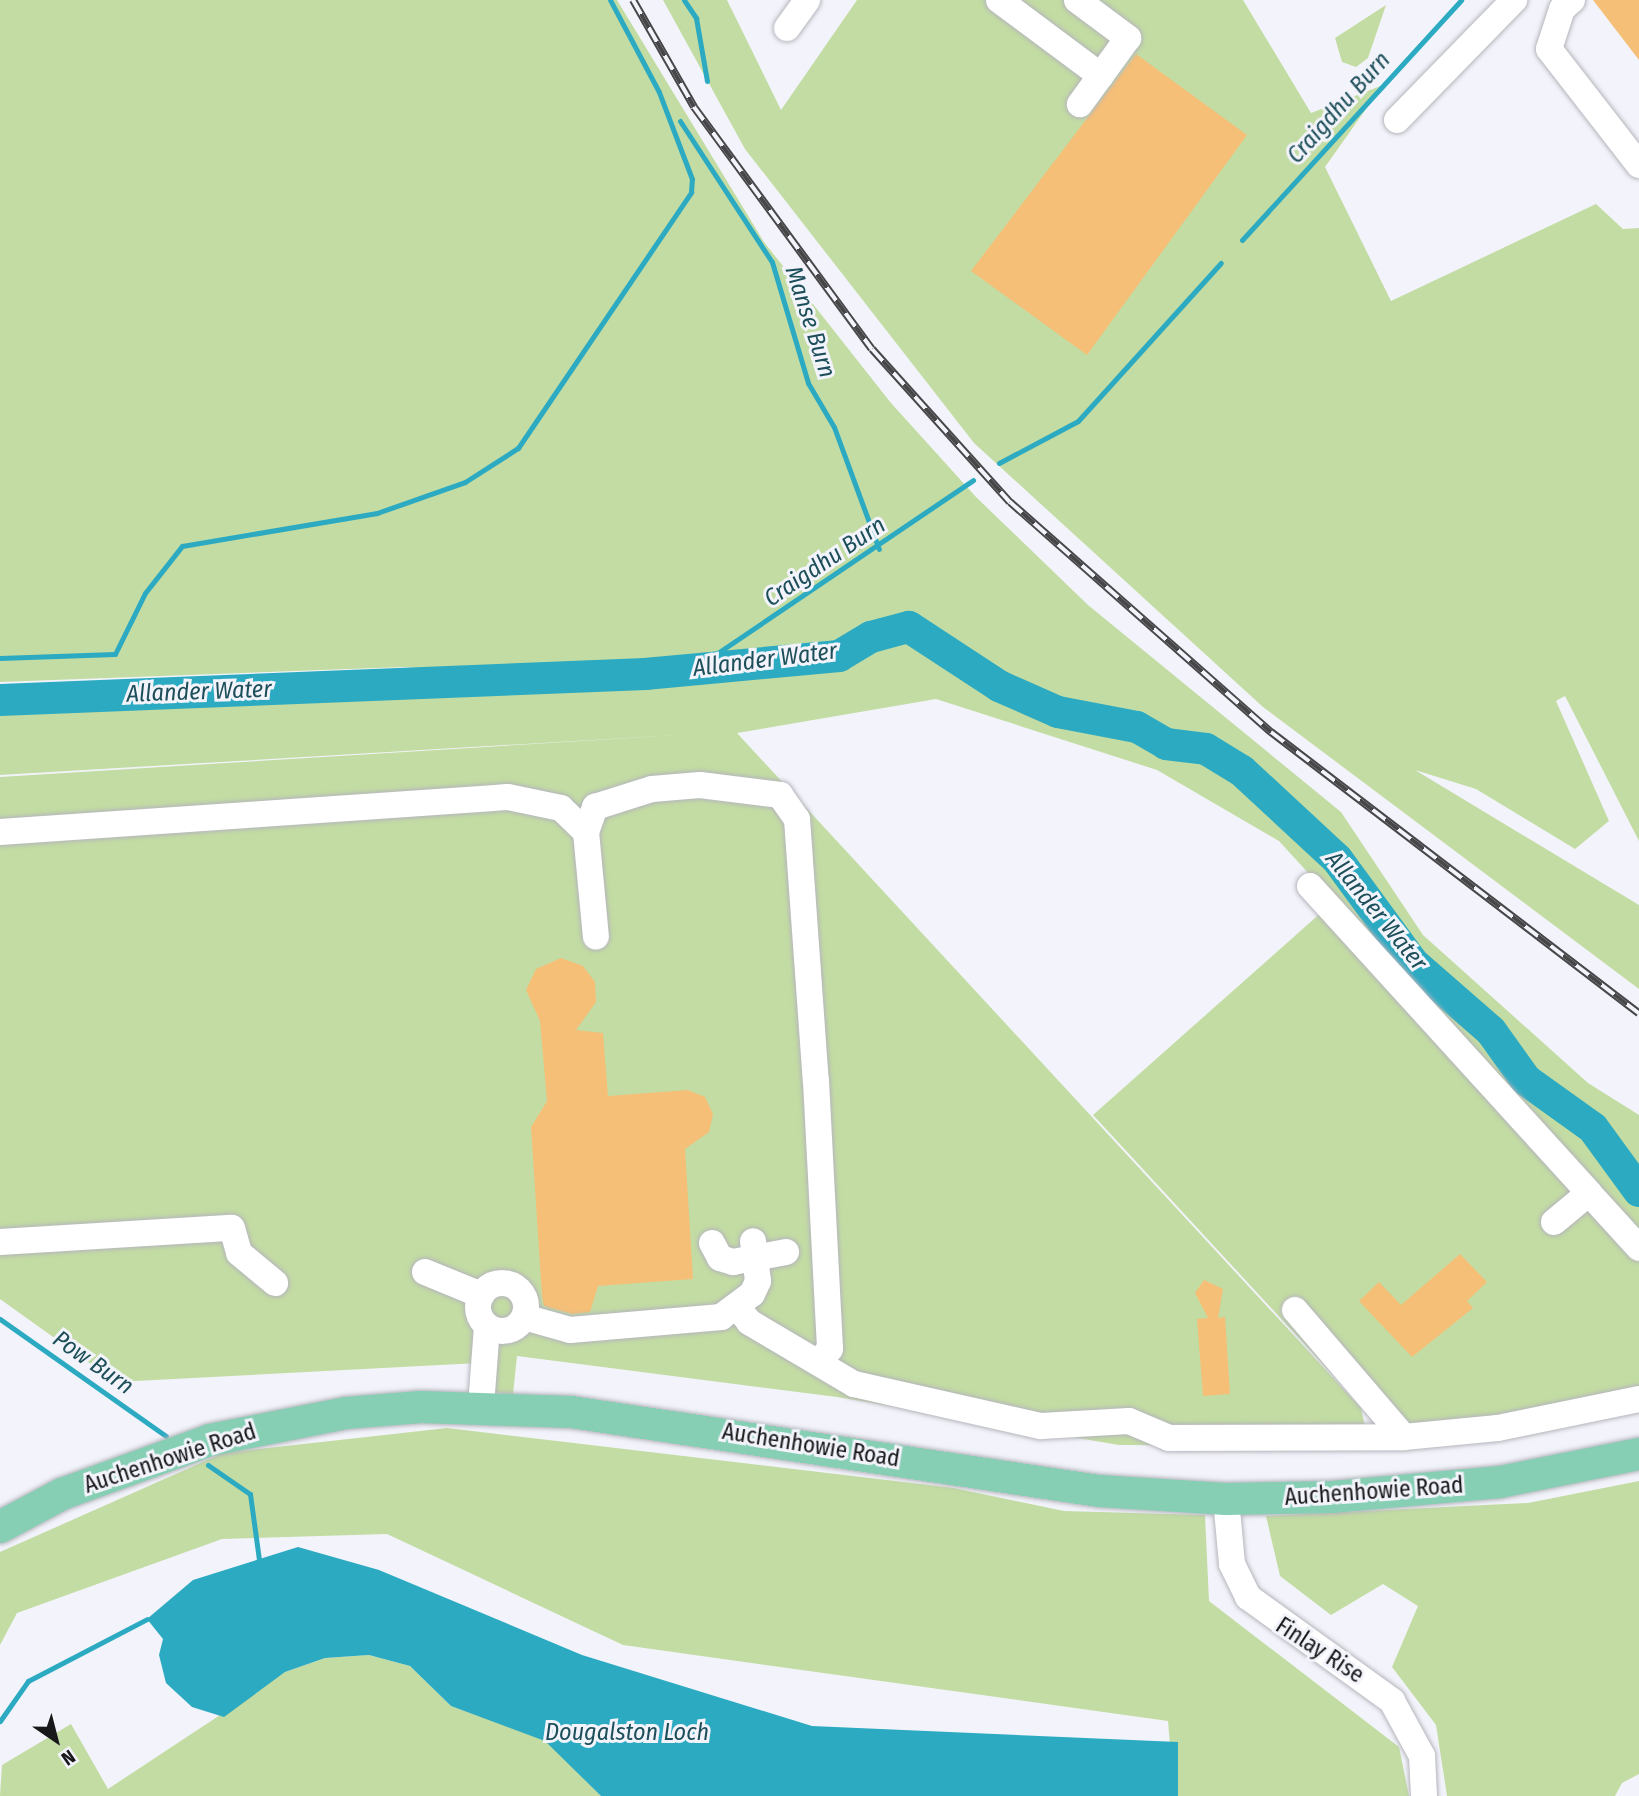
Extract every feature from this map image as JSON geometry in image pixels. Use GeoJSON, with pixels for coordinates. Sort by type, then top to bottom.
{"type":"FeatureCollection","features":[{"type":"Feature","properties":{"kind":"main road","name":"Auchenhowie Road"},"geometry":{"type":"LineString","coordinates":[[0,1527],[62,1494],[210,1440],[346,1413],[490,1406],[744,1434],[1099,1491],[1226,1499],[1332,1497],[1500,1482],[1639,1454]]}},
{"type":"Feature","properties":{"kind":"street"},"geometry":{"type":"LineString","coordinates":[[787,28],[807,0]]}},
{"type":"Feature","properties":{"kind":"street"},"geometry":{"type":"LineString","coordinates":[[999,0],[1101,76]]}},
{"type":"Feature","properties":{"kind":"street"},"geometry":{"type":"LineString","coordinates":[[1076,0],[1128,38],[1080,104]]}},
{"type":"Feature","properties":{"kind":"street"},"geometry":{"type":"LineString","coordinates":[[1397,120],[1514,0]]}},
{"type":"Feature","properties":{"kind":"street"},"geometry":{"type":"LineString","coordinates":[[1572,0],[1562,9],[1549,49],[1639,165]]}},
{"type":"Feature","properties":{"kind":"street"},"geometry":{"type":"LineString","coordinates":[[596,937],[586,832],[595,807],[652,789],[700,785],[780,795],[797,819],[830,1349],[820,1360]]}},
{"type":"Feature","properties":{"kind":"street"},"geometry":{"type":"LineString","coordinates":[[0,832],[508,797],[561,808],[586,832]]}},
{"type":"Feature","properties":{"kind":"street"},"geometry":{"type":"LineString","coordinates":[[1310,886],[1639,1248]]}},
{"type":"Feature","properties":{"kind":"street"},"geometry":{"type":"LineString","coordinates":[[1554,1222],[1589,1193]]}},
{"type":"Feature","properties":{"kind":"street"},"geometry":{"type":"LineString","coordinates":[[0,1242],[232,1228],[239,1253],[275,1283]]}},
{"type":"Feature","properties":{"kind":"street"},"geometry":{"type":"LineString","coordinates":[[712,1243],[720,1258],[754,1251],[786,1252]]}},
{"type":"Feature","properties":{"kind":"street"},"geometry":{"type":"LineString","coordinates":[[490,1406],[507,1324],[524,1299],[512,1286],[495,1284],[481,1296],[479,1315],[507,1324],[570,1330],[721,1317],[739,1309],[758,1281],[754,1251]]}},
{"type":"Feature","properties":{"kind":"street"},"geometry":{"type":"LineString","coordinates":[[425,1272],[481,1296]]}},
{"type":"Feature","properties":{"kind":"street"},"geometry":{"type":"LineString","coordinates":[[739,1309],[749,1322],[820,1360],[854,1384],[1041,1426],[1129,1421],[1169,1438],[1404,1437],[1498,1428],[1639,1399]]}},
{"type":"Feature","properties":{"kind":"street"},"geometry":{"type":"LineString","coordinates":[[1295,1310],[1404,1437]]}},
{"type":"Feature","properties":{"kind":"street","name":"Finlay Rise"},"geometry":{"type":"LineString","coordinates":[[1226,1499],[1232,1564],[1248,1597],[1392,1701],[1422,1756],[1424,1796]]}},
{"type":"Feature","properties":{"kind":"green space"},"geometry":{"type":"Polygon","coordinates":[[[0,0],[617,0],[764,242],[891,403],[976,497],[1088,605],[1341,812],[1423,935],[1588,1083],[1639,1115],[1639,1235],[1279,841],[1157,770],[936,699],[737,733],[1361,1408],[1369,1446],[1119,1445],[837,1397],[517,1356],[513,1394],[476,1390],[478,1363],[116,1382],[0,1299],[0,777],[694,734],[0,775],[0,688],[523,675],[405,667],[0,682],[0,0]]]}},
{"type":"Feature","properties":{"kind":"green space"},"geometry":{"type":"Polygon","coordinates":[[[663,0],[727,0],[781,110],[857,0],[1243,0],[1311,113],[1383,85],[1325,167],[1391,301],[1596,204],[1623,229],[1639,228],[1639,841],[1565,696],[1556,701],[1609,821],[1575,849],[1476,789],[1415,770],[1639,905],[1639,989],[1263,707],[974,443],[745,149],[663,0]]]}},
{"type":"Feature","properties":{"kind":"green space"},"geometry":{"type":"Polygon","coordinates":[[[1386,5],[1368,58],[1356,67],[1342,62],[1335,38],[1386,5]]]}},
{"type":"Feature","properties":{"kind":"green space"},"geometry":{"type":"Polygon","coordinates":[[[1333,902],[1639,1240],[1639,1411],[1403,1451],[1093,1115],[1333,902]]]}},
{"type":"Feature","properties":{"kind":"green space"},"geometry":{"type":"Polygon","coordinates":[[[447,1428],[954,1488],[1064,1511],[1205,1515],[1209,1601],[1399,1747],[1409,1796],[1174,1796],[1168,1721],[623,1645],[387,1534],[222,1539],[17,1613],[0,1645],[0,1552],[223,1453],[447,1428]]]}},
{"type":"Feature","properties":{"kind":"green space"},"geometry":{"type":"Polygon","coordinates":[[[1639,1481],[1639,1774],[1622,1783],[1615,1796],[1447,1796],[1436,1725],[1392,1667],[1418,1606],[1383,1584],[1331,1615],[1280,1576],[1266,1516],[1528,1503],[1639,1481]]]}},
{"type":"Feature","properties":{"kind":"green space"},"geometry":{"type":"Polygon","coordinates":[[[369,1655],[410,1666],[451,1706],[545,1740],[601,1796],[0,1796],[2,1765],[71,1724],[108,1789],[285,1672],[325,1658],[369,1655]]]}},
{"type":"Feature","properties":{"kind":"water","name":"Dougalston Loch"},"geometry":{"type":"Polygon","coordinates":[[[298,1547],[379,1570],[582,1655],[812,1726],[1178,1742],[1178,1796],[601,1796],[545,1741],[451,1706],[410,1666],[369,1655],[325,1658],[285,1672],[224,1717],[192,1707],[166,1683],[159,1655],[163,1639],[147,1619],[193,1580],[298,1547]]]}},
{"type":"Feature","properties":{"kind":"building"},"geometry":{"type":"Polygon","coordinates":[[[1593,0],[1639,0],[1639,60],[1593,0]]]}},
{"type":"Feature","properties":{"kind":"building"},"geometry":{"type":"Polygon","coordinates":[[[1136,54],[1247,135],[1087,355],[971,271],[1136,54]]]}},
{"type":"Feature","properties":{"kind":"building"},"geometry":{"type":"Polygon","coordinates":[[[561,958],[583,966],[595,982],[596,1002],[576,1030],[603,1033],[608,1096],[688,1090],[705,1097],[713,1114],[709,1132],[685,1149],[693,1279],[598,1286],[590,1312],[572,1314],[544,1306],[542,1296],[531,1127],[547,1101],[540,1021],[526,990],[536,969],[561,958]]]}},
{"type":"Feature","properties":{"kind":"building"},"geometry":{"type":"Polygon","coordinates":[[[1460,1254],[1487,1282],[1467,1301],[1473,1308],[1412,1357],[1359,1301],[1379,1282],[1401,1305],[1460,1254]]]}},
{"type":"Feature","properties":{"kind":"building"},"geometry":{"type":"Polygon","coordinates":[[[1204,1280],[1223,1289],[1218,1318],[1225,1317],[1230,1394],[1203,1396],[1197,1319],[1208,1318],[1195,1293],[1204,1280]]]}},
{"type":"Feature","properties":{"kind":"waterway"},"geometry":{"type":"LineString","coordinates":[[0,658],[115,654],[145,593],[182,546],[377,513],[465,482],[518,448],[691,192],[692,179],[659,92],[610,0]]}},
{"type":"Feature","properties":{"kind":"waterway","name":"Manse Burn"},"geometry":{"type":"LineString","coordinates":[[684,0],[696,18],[707,81]]}},
{"type":"Feature","properties":{"kind":"waterway","name":"Craigdhu Burn"},"geometry":{"type":"LineString","coordinates":[[1242,240],[1461,0]]}},
{"type":"Feature","properties":{"kind":"waterway","name":"Manse Burn"},"geometry":{"type":"LineString","coordinates":[[680,121],[772,262],[808,383],[834,427],[879,549]]}},
{"type":"Feature","properties":{"kind":"waterway","name":"Craigdhu Burn"},"geometry":{"type":"LineString","coordinates":[[999,463],[1078,421],[1221,263]]}},
{"type":"Feature","properties":{"kind":"waterway","name":"Craigdhu Burn"},"geometry":{"type":"LineString","coordinates":[[694,669],[973,480]]}},
{"type":"Feature","properties":{"kind":"waterway","name":"Allander Water"},"geometry":{"type":"LineString","coordinates":[[0,700],[645,674],[839,656],[871,637],[909,627],[999,686],[1058,712],[1137,727],[1166,744],[1206,749],[1242,771],[1337,859],[1413,963],[1491,1031],[1526,1080],[1593,1128],[1639,1191]]}},
{"type":"Feature","properties":{"kind":"waterway","name":"Pow Burn"},"geometry":{"type":"LineString","coordinates":[[0,1319],[166,1436]]}},
{"type":"Feature","properties":{"kind":"waterway","name":"Pow Burn"},"geometry":{"type":"LineString","coordinates":[[208,1465],[250,1494],[259,1560]]}},
{"type":"Feature","properties":{"kind":"waterway"},"geometry":{"type":"LineString","coordinates":[[0,1721],[28,1681],[147,1619]]}},
{"type":"Feature","properties":{"kind":"railway"},"geometry":{"type":"LineString","coordinates":[[633,0],[694,107],[872,349],[1010,502],[1271,732],[1639,1013]]}}]}
